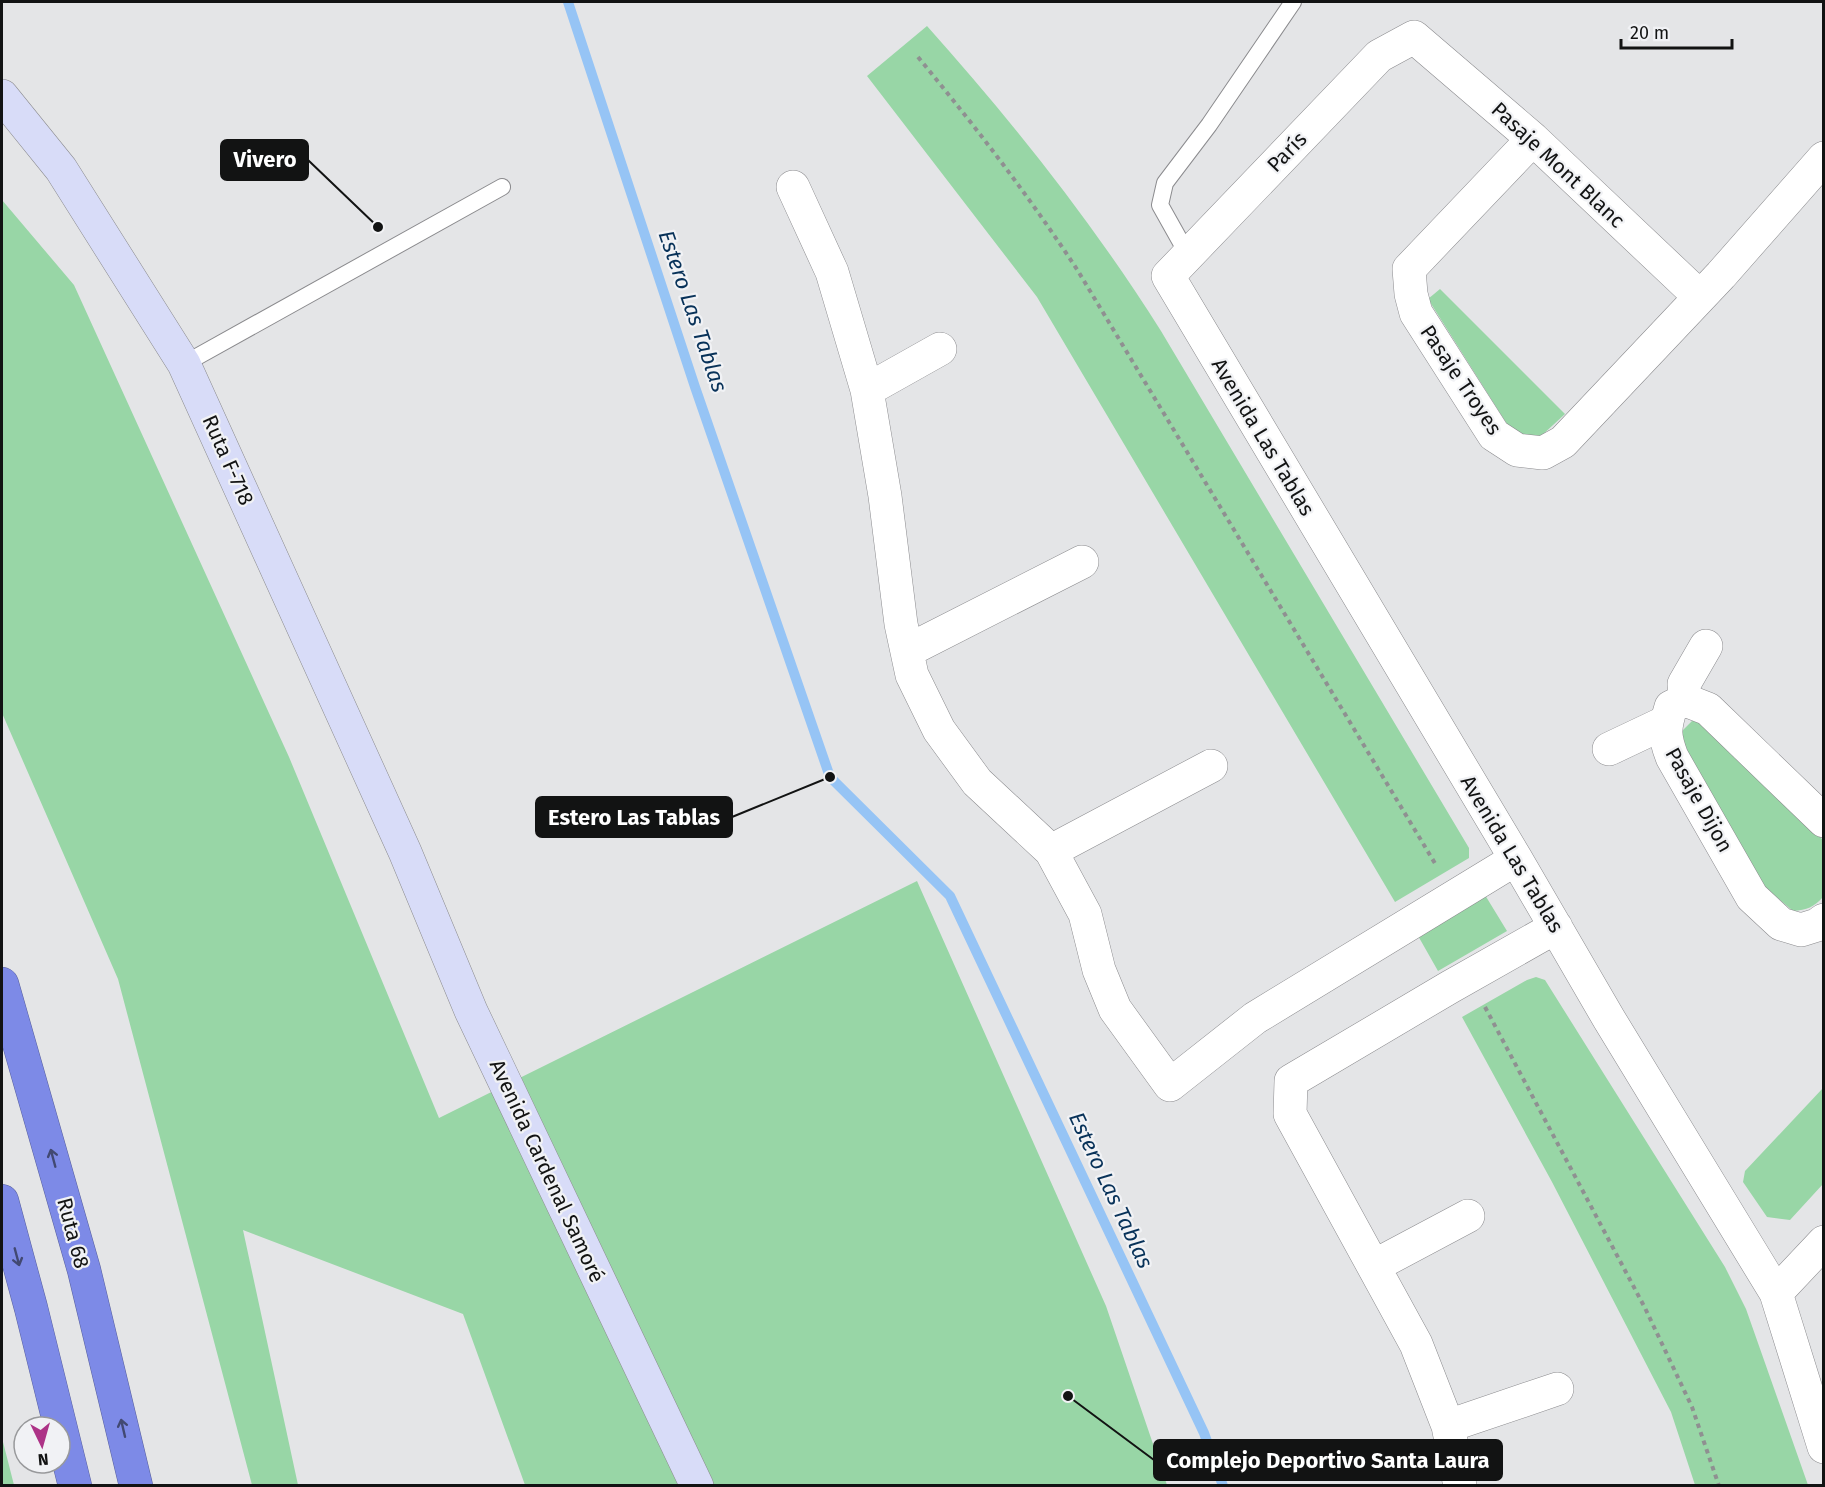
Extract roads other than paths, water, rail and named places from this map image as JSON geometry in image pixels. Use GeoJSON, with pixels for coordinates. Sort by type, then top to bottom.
{"type":"FeatureCollection","features":[{"type":"Feature","properties":{"kind":"highway","name":"Ruta 68"},"geometry":{"type":"LineString","coordinates":[[2,984],[84,1270],[136,1485]]}},
{"type":"Feature","properties":{"kind":"highway"},"geometry":{"type":"LineString","coordinates":[[2,1201],[75,1485]]}},
{"type":"Feature","properties":{"kind":"main road","name":"Ruta F-718"},"geometry":{"type":"LineString","coordinates":[[2,96],[61,169],[184,364],[405,852]]}},
{"type":"Feature","properties":{"kind":"main road","name":"Avenida Cardenal Samoré"},"geometry":{"type":"LineString","coordinates":[[405,852],[471,1011],[697,1485]]}},
{"type":"Feature","properties":{"kind":"street","name":"París"},"geometry":{"type":"LineString","coordinates":[[1178,266],[1379,56],[1414,37]]}},
{"type":"Feature","properties":{"kind":"street","name":"Pasaje Mont Blanc"},"geometry":{"type":"LineString","coordinates":[[1414,37],[1533,139],[1699,296]]}},
{"type":"Feature","properties":{"kind":"street","name":"Pasaje Troyes"},"geometry":{"type":"LineString","coordinates":[[1533,139],[1409,270],[1411,294],[1416,313],[1494,435],[1517,450],[1543,453],[1563,442],[1699,296]]}},
{"type":"Feature","properties":{"kind":"street"},"geometry":{"type":"LineString","coordinates":[[1699,296],[1721,275],[1824,158]]}},
{"type":"Feature","properties":{"kind":"street"},"geometry":{"type":"LineString","coordinates":[[793,187],[832,272],[867,390],[885,496],[901,624],[912,675],[939,730],[977,782],[1051,851],[1085,914],[1099,970],[1115,1009],[1170,1085],[1256,1018],[1516,859]]}},
{"type":"Feature","properties":{"kind":"street","name":"Avenida Las Tablas"},"geometry":{"type":"LineString","coordinates":[[1178,266],[1516,859],[1776,1293],[1824,1447]]}},
{"type":"Feature","properties":{"kind":"street"},"geometry":{"type":"LineString","coordinates":[[867,390],[940,349]]}},
{"type":"Feature","properties":{"kind":"street"},"geometry":{"type":"LineString","coordinates":[[907,651],[1082,562]]}},
{"type":"Feature","properties":{"kind":"street"},"geometry":{"type":"LineString","coordinates":[[1675,711],[1684,684],[1706,645]]}},
{"type":"Feature","properties":{"kind":"street"},"geometry":{"type":"LineString","coordinates":[[1609,749],[1675,711],[1708,709],[1824,821]]}},
{"type":"Feature","properties":{"kind":"street","name":"Pasaje Dijon"},"geometry":{"type":"LineString","coordinates":[[1675,711],[1665,737],[1672,757],[1752,897],[1781,924],[1801,930],[1824,920]]}},
{"type":"Feature","properties":{"kind":"street"},"geometry":{"type":"LineString","coordinates":[[1051,851],[1211,766]]}},
{"type":"Feature","properties":{"kind":"street"},"geometry":{"type":"LineString","coordinates":[[1460,1485],[1448,1426],[1416,1344],[1290,1114],[1291,1081],[1556,927]]}},
{"type":"Feature","properties":{"kind":"street"},"geometry":{"type":"LineString","coordinates":[[1374,1266],[1468,1216]]}},
{"type":"Feature","properties":{"kind":"street"},"geometry":{"type":"LineString","coordinates":[[1776,1293],[1824,1242]]}},
{"type":"Feature","properties":{"kind":"street"},"geometry":{"type":"LineString","coordinates":[[1448,1426],[1557,1389]]}},
{"type":"Feature","properties":{"kind":"lane"},"geometry":{"type":"LineString","coordinates":[[1178,266],[1160,205],[1165,183],[1209,125],[1293,2]]}},
{"type":"Feature","properties":{"kind":"lane"},"geometry":{"type":"LineString","coordinates":[[184,364],[502,187]]}},
{"type":"Feature","properties":{"kind":"waterway","name":"Estero Las Tablas"},"geometry":{"type":"LineString","coordinates":[[568,2],[695,387],[830,777],[950,896],[1204,1433],[1223,1486]]}},
{"type":"Feature","properties":{"kind":"place","name":"Vivero"},"geometry":{"type":"Point","coordinates":[378,227]}},
{"type":"Feature","properties":{"kind":"place","name":"Estero Las Tablas"},"geometry":{"type":"Point","coordinates":[830,777]}},
{"type":"Feature","properties":{"kind":"place","name":"Complejo Deportivo Santa Laura"},"geometry":{"type":"Point","coordinates":[1068,1396]}}]}
